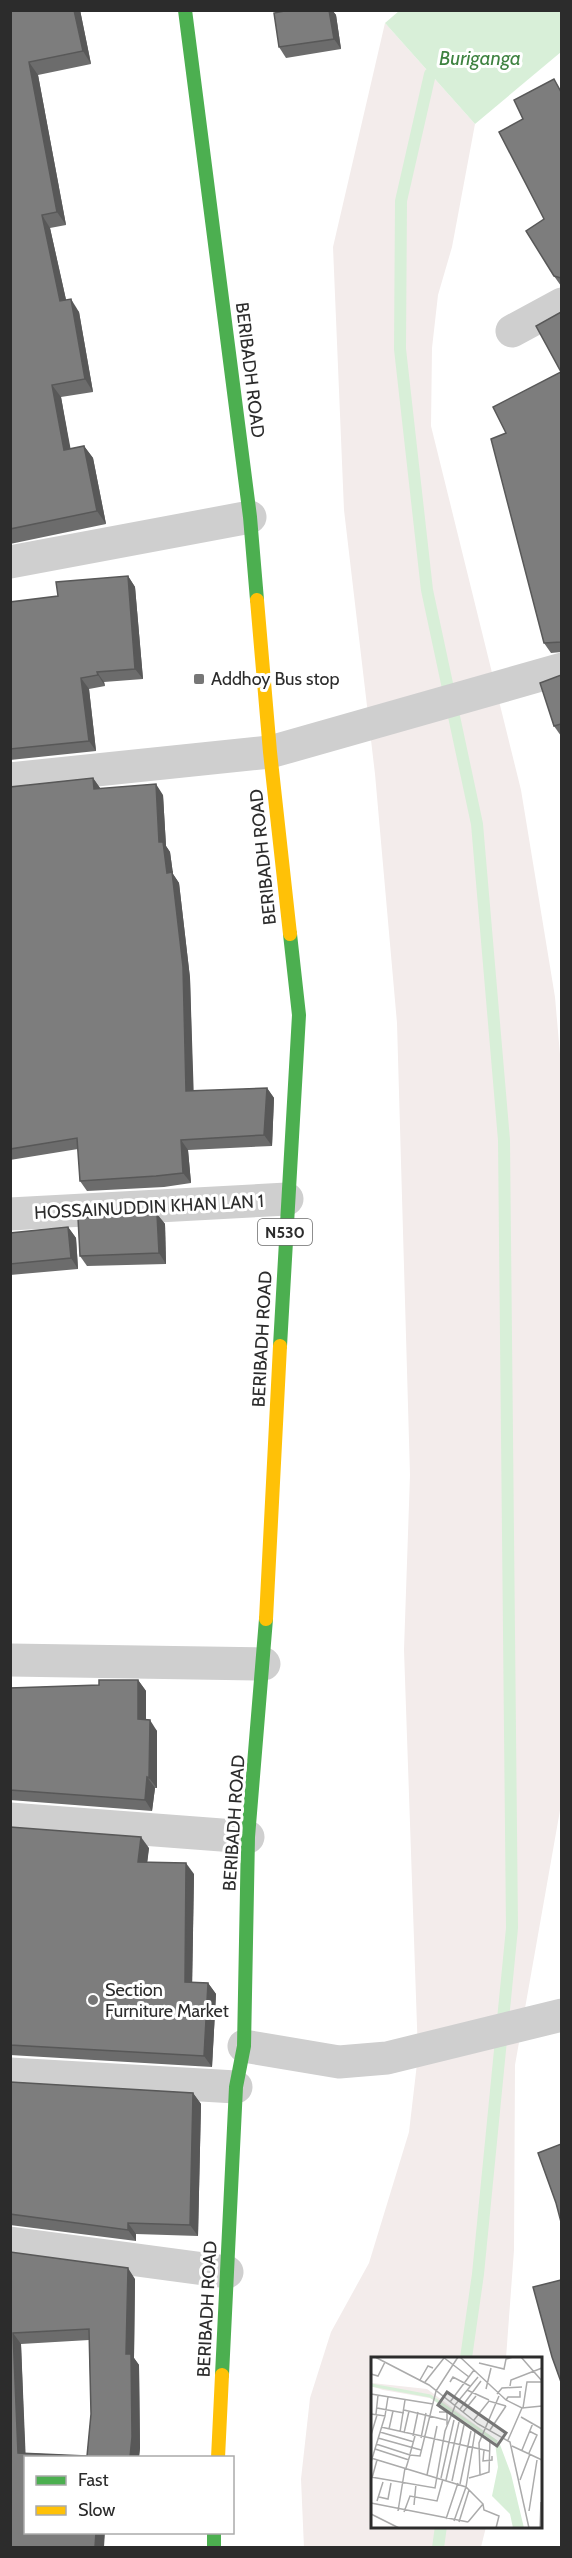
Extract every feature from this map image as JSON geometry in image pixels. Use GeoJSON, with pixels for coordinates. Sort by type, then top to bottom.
{"type":"FeatureCollection","features":[{"type":"Feature","properties":{"kind":"highway","name":"BERIBADH ROAD"},"geometry":{"type":"LineString","coordinates":[[185,10],[250,517],[270,752],[299,1015],[287,1199],[264,1664],[248,1837],[244,2046],[236,2088],[218,2456]]}},
{"type":"Feature","properties":{"kind":"street"},"geometry":{"type":"LineString","coordinates":[[512,331],[561,304]]}},
{"type":"Feature","properties":{"kind":"street"},"geometry":{"type":"LineString","coordinates":[[10,562],[250,517]]}},
{"type":"Feature","properties":{"kind":"street"},"geometry":{"type":"LineString","coordinates":[[10,779],[270,752],[561,669]]}},
{"type":"Feature","properties":{"kind":"street","name":"HOSSAINUDDIN KHAN LAN 1"},"geometry":{"type":"LineString","coordinates":[[10,1214],[287,1199]]}},
{"type":"Feature","properties":{"kind":"street"},"geometry":{"type":"LineString","coordinates":[[10,1660],[264,1664]]}},
{"type":"Feature","properties":{"kind":"street"},"geometry":{"type":"LineString","coordinates":[[10,1819],[248,1837]]}},
{"type":"Feature","properties":{"kind":"street"},"geometry":{"type":"LineString","coordinates":[[244,2046],[339,2062],[387,2058],[550,2019]]}},
{"type":"Feature","properties":{"kind":"street"},"geometry":{"type":"LineString","coordinates":[[10,2074],[236,2088]]}},
{"type":"Feature","properties":{"kind":"street"},"geometry":{"type":"LineString","coordinates":[[10,2243],[227,2272]]}},
{"type":"Feature","properties":{"kind":"shaded area"},"geometry":{"type":"Polygon","coordinates":[[[385,23],[475,124],[452,247],[438,295],[432,348],[431,426],[521,790],[555,997],[561,1066],[562,1799],[515,2065],[514,2250],[506,2357],[371,2357],[371,2528],[486,2528],[481,2547],[304,2548],[301,2479],[310,2398],[331,2332],[369,2263],[409,2132],[418,2055],[404,1650],[410,1475],[397,1023],[375,774],[344,510],[333,247],[385,23]]]}},
{"type":"Feature","properties":{"kind":"water","name":"Buriganga"},"geometry":{"type":"Polygon","coordinates":[[[399,11],[561,11],[561,52],[475,124],[385,23],[399,11]]]}},
{"type":"Feature","properties":{"kind":"building"},"geometry":{"type":"Polygon","coordinates":[[[10,10],[74,10],[83,51],[29,62],[57,212],[42,215],[60,301],[71,299],[85,379],[52,385],[64,450],[84,446],[97,511],[10,529],[10,10]]]}},
{"type":"Feature","properties":{"kind":"building"},"geometry":{"type":"Polygon","coordinates":[[[290,10],[329,10],[334,39],[279,47],[274,13],[290,10]]]}},
{"type":"Feature","properties":{"kind":"building"},"geometry":{"type":"Polygon","coordinates":[[[554,79],[561,92],[561,278],[554,276],[526,231],[544,219],[499,132],[523,119],[514,100],[554,79]]]}},
{"type":"Feature","properties":{"kind":"building"},"geometry":{"type":"Polygon","coordinates":[[[561,312],[561,372],[536,326],[561,312]]]}},
{"type":"Feature","properties":{"kind":"building"},"geometry":{"type":"Polygon","coordinates":[[[561,372],[561,642],[544,643],[491,439],[506,433],[493,407],[561,372]]]}},
{"type":"Feature","properties":{"kind":"building"},"geometry":{"type":"Polygon","coordinates":[[[128,576],[135,669],[97,672],[98,675],[81,678],[89,741],[10,749],[10,602],[58,596],[56,582],[128,576]]]}},
{"type":"Feature","properties":{"kind":"building"},"geometry":{"type":"Polygon","coordinates":[[[561,675],[561,724],[554,726],[540,683],[561,675]]]}},
{"type":"Feature","properties":{"kind":"building"},"geometry":{"type":"Polygon","coordinates":[[[93,778],[94,789],[156,784],[159,842],[163,842],[167,873],[172,872],[183,967],[186,1091],[267,1088],[264,1135],[181,1140],[183,1173],[80,1181],[77,1138],[10,1149],[10,787],[93,778]]]}},
{"type":"Feature","properties":{"kind":"building"},"geometry":{"type":"Polygon","coordinates":[[[157,1214],[159,1253],[80,1256],[78,1218],[157,1214]]]}},
{"type":"Feature","properties":{"kind":"building"},"geometry":{"type":"Polygon","coordinates":[[[68,1227],[71,1258],[10,1264],[10,1233],[68,1227]]]}},
{"type":"Feature","properties":{"kind":"building"},"geometry":{"type":"Polygon","coordinates":[[[99,1680],[138,1680],[138,1719],[150,1720],[149,1778],[147,1777],[145,1800],[10,1790],[10,1688],[99,1685],[99,1680]]]}},
{"type":"Feature","properties":{"kind":"building"},"geometry":{"type":"Polygon","coordinates":[[[10,1827],[141,1837],[138,1862],[186,1863],[185,1982],[208,1983],[204,2056],[10,2045],[10,1827]]]}},
{"type":"Feature","properties":{"kind":"building"},"geometry":{"type":"Polygon","coordinates":[[[10,2082],[193,2093],[190,2225],[128,2223],[128,2230],[10,2214],[10,2082]]]}},
{"type":"Feature","properties":{"kind":"building"},"geometry":{"type":"Polygon","coordinates":[[[561,2144],[561,2222],[538,2153],[561,2144]]]}},
{"type":"Feature","properties":{"kind":"building"},"geometry":{"type":"Polygon","coordinates":[[[10,2252],[128,2268],[126,2354],[131,2354],[130,2456],[87,2456],[24,2456],[24,2534],[96,2534],[95,2547],[10,2547],[10,2252]],[[89,2329],[13,2333],[18,2453],[87,2456],[91,2414],[89,2329]]]}},
{"type":"Feature","properties":{"kind":"building"},"geometry":{"type":"Polygon","coordinates":[[[561,2280],[561,2382],[533,2287],[561,2280]]]}},
{"type":"Feature","properties":{"kind":"waterway"},"geometry":{"type":"LineString","coordinates":[[430,74],[401,201],[400,349],[427,590],[477,824],[504,1140],[512,1928],[478,2274],[466,2357]]}},
{"type":"Feature","properties":{"kind":"waterway"},"geometry":{"type":"LineString","coordinates":[[438,2548],[441,2528]]}},
{"type":"Feature","properties":{"kind":"traffic: fast"},"geometry":{"type":"LineString","coordinates":[[185,10],[250,517],[257,600]]}},
{"type":"Feature","properties":{"kind":"traffic: fast"},"geometry":{"type":"LineString","coordinates":[[280,1346],[299,1015],[290,934]]}},
{"type":"Feature","properties":{"kind":"traffic: fast"},"geometry":{"type":"LineString","coordinates":[[222,2375],[236,2087],[244,2046],[248,1837],[266,1619]]}},
{"type":"Feature","properties":{"kind":"traffic: fast"},"geometry":{"type":"LineString","coordinates":[[214,2534],[214,2548]]}},
{"type":"Feature","properties":{"kind":"traffic: slow"},"geometry":{"type":"LineString","coordinates":[[257,600],[270,752],[290,934]]}},
{"type":"Feature","properties":{"kind":"traffic: slow"},"geometry":{"type":"LineString","coordinates":[[266,1619],[280,1346]]}},
{"type":"Feature","properties":{"kind":"traffic: slow"},"geometry":{"type":"LineString","coordinates":[[218,2456],[222,2375]]}},
{"type":"Feature","properties":{"kind":"place","name":"Addhoy Bus stop"},"geometry":{"type":"Point","coordinates":[199,679]}},
{"type":"Feature","properties":{"kind":"place","name":"Section Furniture Market"},"geometry":{"type":"Point","coordinates":[93,2000]}}]}
